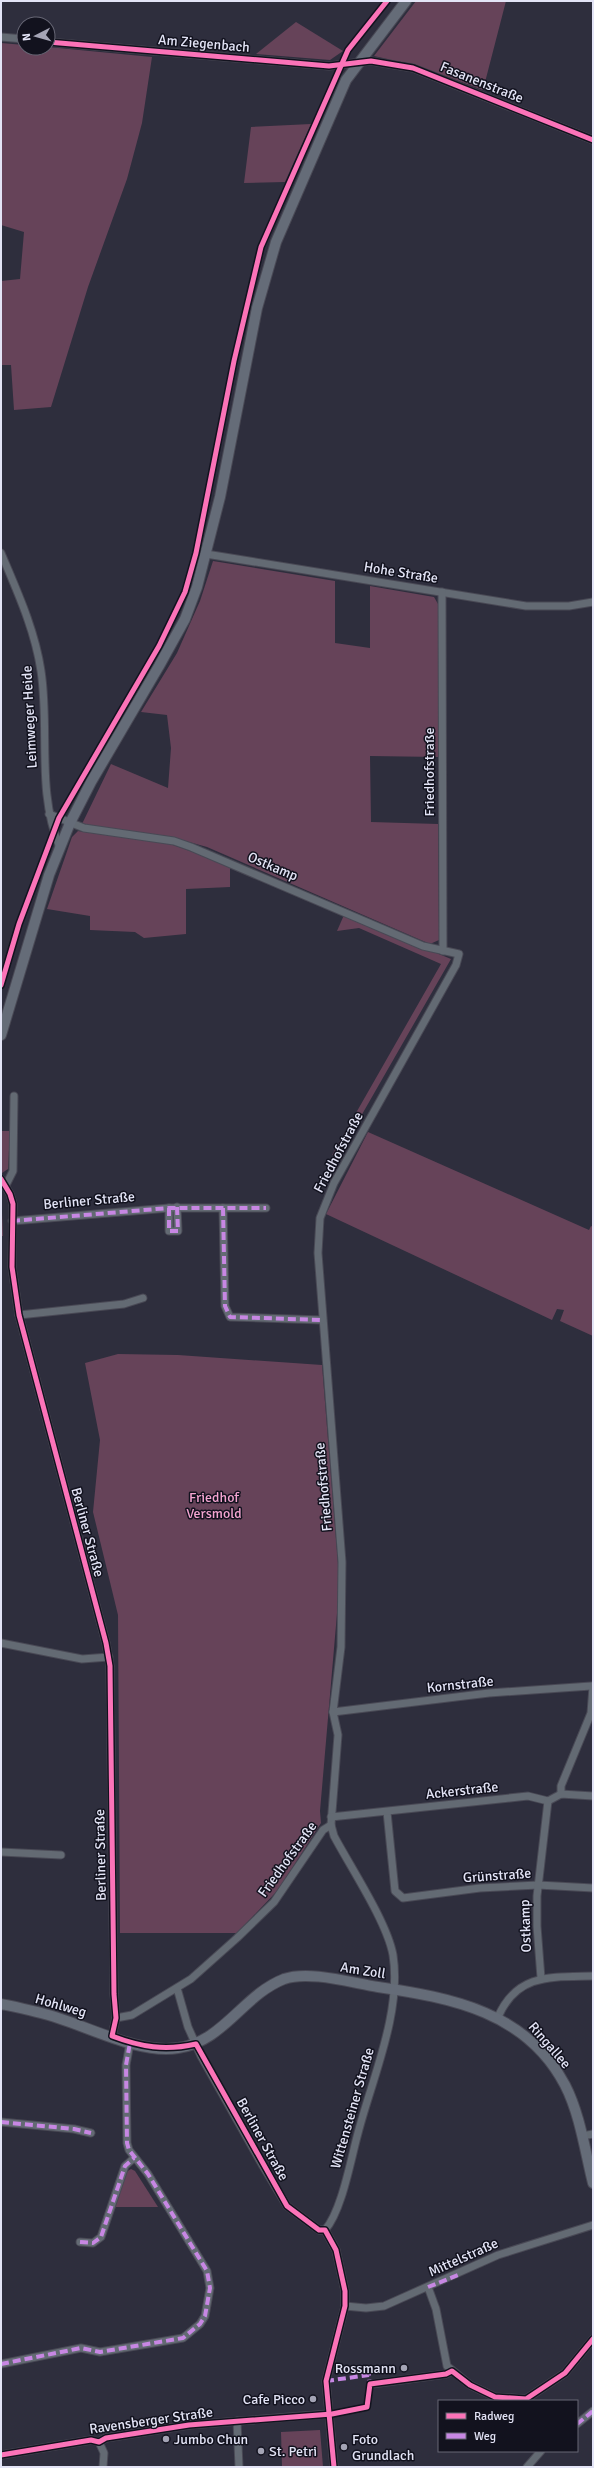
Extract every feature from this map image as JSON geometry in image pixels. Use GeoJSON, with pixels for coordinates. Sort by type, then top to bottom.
{"type":"FeatureCollection","features":[{"type":"Feature","properties":{"kind":"main road"},"geometry":{"type":"LineString","coordinates":[[1,1035],[29,934],[48,875],[70,823],[91,782],[185,619],[206,554],[232,441],[256,308],[276,242],[327,119],[346,80],[358,62],[406,1]]}},
{"type":"Feature","properties":{"kind":"main road","name":"Am Zoll"},"geometry":{"type":"LineString","coordinates":[[196,2044],[219,2030],[264,1989],[285,1979],[308,1976],[392,1989]]}},
{"type":"Feature","properties":{"kind":"main road","name":"Ringallee"},"geometry":{"type":"LineString","coordinates":[[392,1989],[431,1997],[498,2017],[520,2030],[555,2068],[565,2086],[582,2136],[593,2183]]}},
{"type":"Feature","properties":{"kind":"main road","name":"Hohlweg"},"geometry":{"type":"LineString","coordinates":[[1,2004],[56,2017],[112,2036]]}},
{"type":"Feature","properties":{"kind":"main road"},"geometry":{"type":"LineString","coordinates":[[112,2036],[130,2043],[163,2049],[196,2044]]}},
{"type":"Feature","properties":{"kind":"street"},"geometry":{"type":"LineString","coordinates":[[1,37],[16,38]]}},
{"type":"Feature","properties":{"kind":"street","name":"Am Ziegenbach"},"geometry":{"type":"LineString","coordinates":[[56,43],[329,66],[358,62]]}},
{"type":"Feature","properties":{"kind":"street","name":"Fasanenstraße"},"geometry":{"type":"LineString","coordinates":[[358,62],[371,61],[413,68],[593,140]]}},
{"type":"Feature","properties":{"kind":"street","name":"Leimweger Heide"},"geometry":{"type":"LineString","coordinates":[[1,554],[36,644],[42,672],[45,784],[49,814],[60,848]]}},
{"type":"Feature","properties":{"kind":"street","name":"Hohe Straße"},"geometry":{"type":"LineString","coordinates":[[206,554],[526,606],[569,606],[593,602]]}},
{"type":"Feature","properties":{"kind":"street","name":"Friedhofstraße"},"geometry":{"type":"LineString","coordinates":[[442,592],[443,951]]}},
{"type":"Feature","properties":{"kind":"street"},"geometry":{"type":"LineString","coordinates":[[49,814],[70,823]]}},
{"type":"Feature","properties":{"kind":"street","name":"Ostkamp"},"geometry":{"type":"LineString","coordinates":[[70,823],[84,828],[174,841],[423,946],[459,954]]}},
{"type":"Feature","properties":{"kind":"street","name":"Friedhofstraße"},"geometry":{"type":"LineString","coordinates":[[116,2018],[132,2015],[191,1979],[274,1902],[323,1830],[331,1825],[338,1735],[332,1712],[341,1647],[342,1562],[322,1320],[318,1242],[320,1218],[327,1198],[456,965],[459,954]]}},
{"type":"Feature","properties":{"kind":"street","name":"Berliner Straße"},"geometry":{"type":"LineString","coordinates":[[14,1096],[13,1171],[4,1182],[13,1204],[13,1281],[19,1315],[109,1658],[116,2018],[112,2036]]}},
{"type":"Feature","properties":{"kind":"street"},"geometry":{"type":"LineString","coordinates":[[169,1208],[169,1231],[178,1231],[177,1208]]}},
{"type":"Feature","properties":{"kind":"street","name":"Berliner Straße"},"geometry":{"type":"LineString","coordinates":[[12,1221],[169,1208],[266,1208]]}},
{"type":"Feature","properties":{"kind":"street"},"geometry":{"type":"LineString","coordinates":[[223,1208],[225,1306],[230,1318],[322,1320]]}},
{"type":"Feature","properties":{"kind":"street"},"geometry":{"type":"LineString","coordinates":[[19,1315],[124,1304],[143,1298]]}},
{"type":"Feature","properties":{"kind":"street"},"geometry":{"type":"LineString","coordinates":[[1,1643],[82,1659],[109,1658]]}},
{"type":"Feature","properties":{"kind":"street"},"geometry":{"type":"LineString","coordinates":[[561,1794],[561,1786],[591,1713],[592,1686]]}},
{"type":"Feature","properties":{"kind":"street","name":"Kornstraße"},"geometry":{"type":"LineString","coordinates":[[332,1712],[490,1693],[592,1686]]}},
{"type":"Feature","properties":{"kind":"street"},"geometry":{"type":"LineString","coordinates":[[548,1801],[561,1794],[593,1796]]}},
{"type":"Feature","properties":{"kind":"street","name":"Ackerstraße"},"geometry":{"type":"LineString","coordinates":[[331,1817],[528,1796],[548,1801]]}},
{"type":"Feature","properties":{"kind":"street","name":"Ostkamp"},"geometry":{"type":"LineString","coordinates":[[541,1978],[537,1926],[538,1885],[548,1801]]}},
{"type":"Feature","properties":{"kind":"street","name":"Grünstraße"},"geometry":{"type":"LineString","coordinates":[[387,1812],[394,1891],[403,1898],[480,1888],[538,1885],[593,1888]]}},
{"type":"Feature","properties":{"kind":"street","name":"Am Zoll"},"geometry":{"type":"LineString","coordinates":[[331,1825],[334,1836],[387,1933],[393,1962],[392,1989]]}},
{"type":"Feature","properties":{"kind":"street"},"geometry":{"type":"LineString","coordinates":[[1,1852],[61,1854]]}},
{"type":"Feature","properties":{"kind":"street"},"geometry":{"type":"LineString","coordinates":[[498,2017],[505,2002],[516,1991],[541,1978],[593,1976]]}},
{"type":"Feature","properties":{"kind":"street"},"geometry":{"type":"LineString","coordinates":[[178,1988],[186,2022],[196,2044]]}},
{"type":"Feature","properties":{"kind":"street","name":"Wittensteiner Straße"},"geometry":{"type":"LineString","coordinates":[[325,2230],[336,2212],[361,2121],[380,2064],[392,1989]]}},
{"type":"Feature","properties":{"kind":"street"},"geometry":{"type":"LineString","coordinates":[[1,2364],[81,2348],[100,2352],[183,2338],[200,2324],[209,2303],[210,2288],[206,2271],[148,2174],[134,2158],[127,2143],[126,2065],[130,2043]]}},
{"type":"Feature","properties":{"kind":"street","name":"Berliner Straße"},"geometry":{"type":"LineString","coordinates":[[196,2044],[287,2206],[319,2230],[325,2230]]}},
{"type":"Feature","properties":{"kind":"street"},"geometry":{"type":"LineString","coordinates":[[1,2122],[74,2129],[91,2133]]}},
{"type":"Feature","properties":{"kind":"street"},"geometry":{"type":"LineString","coordinates":[[582,2136],[593,2134]]}},
{"type":"Feature","properties":{"kind":"street"},"geometry":{"type":"LineString","coordinates":[[80,2242],[93,2243],[101,2237],[125,2166],[134,2158]]}},
{"type":"Feature","properties":{"kind":"street","name":"Mittelstraße"},"geometry":{"type":"LineString","coordinates":[[345,2306],[366,2308],[384,2306],[498,2255],[593,2225]]}},
{"type":"Feature","properties":{"kind":"street"},"geometry":{"type":"LineString","coordinates":[[325,2230],[336,2250],[341,2270],[345,2306],[333,2346],[326,2381],[334,2467]]}},
{"type":"Feature","properties":{"kind":"street"},"geometry":{"type":"LineString","coordinates":[[428,2287],[439,2320],[444,2361],[452,2371],[470,2385],[495,2397],[526,2400],[565,2373],[593,2339]]}},
{"type":"Feature","properties":{"kind":"street"},"geometry":{"type":"LineString","coordinates":[[372,2384],[446,2374],[452,2371]]}},
{"type":"Feature","properties":{"kind":"street"},"geometry":{"type":"LineString","coordinates":[[578,2423],[593,2411]]}},
{"type":"Feature","properties":{"kind":"street","name":"Ravensberger Straße"},"geometry":{"type":"LineString","coordinates":[[1,2455],[91,2440],[99,2442],[106,2438],[182,2426],[328,2414]]}},
{"type":"Feature","properties":{"kind":"street"},"geometry":{"type":"LineString","coordinates":[[237,2421],[239,2467]]}},
{"type":"Feature","properties":{"kind":"street"},"geometry":{"type":"LineString","coordinates":[[99,2442],[104,2453],[103,2467]]}},
{"type":"Feature","properties":{"kind":"street"},"geometry":{"type":"LineString","coordinates":[[527,2467],[540,2452]]}},
{"type":"Feature","properties":{"kind":"green space"},"geometry":{"type":"Polygon","coordinates":[[[416,1],[506,1],[483,90],[419,66],[374,56],[416,1]]]}},
{"type":"Feature","properties":{"kind":"green space"},"geometry":{"type":"Polygon","coordinates":[[[296,22],[343,51],[330,60],[256,54],[296,22]]]}},
{"type":"Feature","properties":{"kind":"green space"},"geometry":{"type":"Polygon","coordinates":[[[1,43],[16,44],[16,56],[56,56],[56,48],[152,57],[142,123],[127,179],[88,287],[51,407],[14,410],[11,365],[1,365],[1,281],[20,279],[24,232],[1,225],[1,43]]]}},
{"type":"Feature","properties":{"kind":"green space"},"geometry":{"type":"Polygon","coordinates":[[[311,124],[285,182],[244,183],[251,127],[311,124]]]}},
{"type":"Feature","properties":{"kind":"green space"},"geometry":{"type":"Polygon","coordinates":[[[213,561],[335,581],[335,643],[370,648],[370,586],[434,597],[438,604],[439,757],[370,756],[371,822],[438,824],[439,940],[430,944],[207,847],[171,837],[82,824],[111,764],[168,788],[171,748],[167,715],[141,712],[177,653],[200,601],[213,561]]]}},
{"type":"Feature","properties":{"kind":"green space"},"geometry":{"type":"Polygon","coordinates":[[[78,831],[170,844],[230,865],[230,887],[186,889],[186,934],[144,938],[135,932],[90,930],[90,916],[47,909],[72,837],[78,831]]]}},
{"type":"Feature","properties":{"kind":"green space"},"geometry":{"type":"Polygon","coordinates":[[[344,915],[451,959],[341,1151],[332,1155],[441,964],[359,928],[337,931],[344,915]]]}},
{"type":"Feature","properties":{"kind":"green space"},"geometry":{"type":"Polygon","coordinates":[[[1,1131],[10,1131],[8,1169],[2,1173],[1,1131]]]}},
{"type":"Feature","properties":{"kind":"green space"},"geometry":{"type":"Polygon","coordinates":[[[368,1132],[589,1230],[591,1226],[593,1227],[593,1336],[560,1321],[564,1310],[557,1309],[552,1320],[326,1214],[368,1132]]]}},
{"type":"Feature","properties":{"kind":"green space"},"geometry":{"type":"Polygon","coordinates":[[[1,1190],[3,1236],[1,1236],[1,1190]]]}},
{"type":"Feature","properties":{"kind":"green space","name":"Friedhof Versmold"},"geometry":{"type":"Polygon","coordinates":[[[118,1354],[178,1355],[322,1365],[338,1564],[338,1602],[320,1811],[321,1823],[278,1890],[237,1933],[120,1933],[118,1615],[93,1512],[100,1440],[85,1363],[118,1354]]]}},
{"type":"Feature","properties":{"kind":"green space"},"geometry":{"type":"Polygon","coordinates":[[[131,2169],[135,2171],[158,2207],[115,2207],[126,2172],[131,2169]]]}},
{"type":"Feature","properties":{"kind":"green space"},"geometry":{"type":"Polygon","coordinates":[[[320,2430],[323,2467],[282,2467],[281,2432],[320,2430]]]}},
{"type":"Feature","properties":{"kind":"marked path"},"geometry":{"type":"LineString","coordinates":[[169,1208],[169,1231],[178,1231],[177,1207]]}},
{"type":"Feature","properties":{"kind":"marked path"},"geometry":{"type":"LineString","coordinates":[[12,1221],[169,1208],[266,1208]]}},
{"type":"Feature","properties":{"kind":"marked path"},"geometry":{"type":"LineString","coordinates":[[223,1208],[225,1306],[230,1317],[322,1320]]}},
{"type":"Feature","properties":{"kind":"marked path"},"geometry":{"type":"LineString","coordinates":[[1,2364],[81,2348],[100,2352],[183,2338],[200,2324],[205,2316],[210,2288],[207,2271],[148,2174],[129,2150],[127,2143],[126,2065],[130,2043]]}},
{"type":"Feature","properties":{"kind":"marked path"},"geometry":{"type":"LineString","coordinates":[[1,2122],[74,2129],[91,2133]]}},
{"type":"Feature","properties":{"kind":"marked path"},"geometry":{"type":"LineString","coordinates":[[80,2242],[93,2243],[101,2237],[125,2166],[134,2158]]}},
{"type":"Feature","properties":{"kind":"marked path"},"geometry":{"type":"LineString","coordinates":[[428,2287],[458,2275]]}},
{"type":"Feature","properties":{"kind":"marked path"},"geometry":{"type":"LineString","coordinates":[[326,2381],[369,2375],[370,2387]]}},
{"type":"Feature","properties":{"kind":"marked path"},"geometry":{"type":"LineString","coordinates":[[578,2423],[593,2411]]}},
{"type":"Feature","properties":{"kind":"cycle path"},"geometry":{"type":"LineString","coordinates":[[1,985],[19,924],[59,818],[159,646],[185,592],[196,553],[234,361],[261,247],[348,50],[387,1]]}},
{"type":"Feature","properties":{"kind":"cycle path"},"geometry":{"type":"LineString","coordinates":[[56,43],[329,66],[371,61],[413,68],[593,140]]}},
{"type":"Feature","properties":{"kind":"cycle path"},"geometry":{"type":"LineString","coordinates":[[1,1179],[10,1194],[13,1204],[12,1267],[19,1315],[106,1643],[110,1666],[114,1994],[116,2018],[112,2036],[133,2043],[153,2047],[174,2047],[196,2044],[287,2206],[319,2230],[325,2230],[336,2250],[345,2291],[345,2306],[326,2381],[334,2467]]}},
{"type":"Feature","properties":{"kind":"cycle path"},"geometry":{"type":"LineString","coordinates":[[1,2455],[91,2440],[99,2442],[106,2438],[189,2425],[332,2414],[367,2407],[370,2384],[446,2374],[452,2371],[470,2385],[495,2397],[526,2399],[565,2373],[593,2339]]}},
{"type":"Feature","properties":{"kind":"place","name":"Rossmann"},"geometry":{"type":"Point","coordinates":[404,2368]}},
{"type":"Feature","properties":{"kind":"place","name":"Cafe Picco"},"geometry":{"type":"Point","coordinates":[313,2399]}},
{"type":"Feature","properties":{"kind":"place","name":"Jumbo Chun"},"geometry":{"type":"Point","coordinates":[166,2439]}},
{"type":"Feature","properties":{"kind":"place","name":"Foto Grundlach"},"geometry":{"type":"Point","coordinates":[344,2447]}},
{"type":"Feature","properties":{"kind":"place","name":"St. Petri"},"geometry":{"type":"Point","coordinates":[261,2451]}}]}
